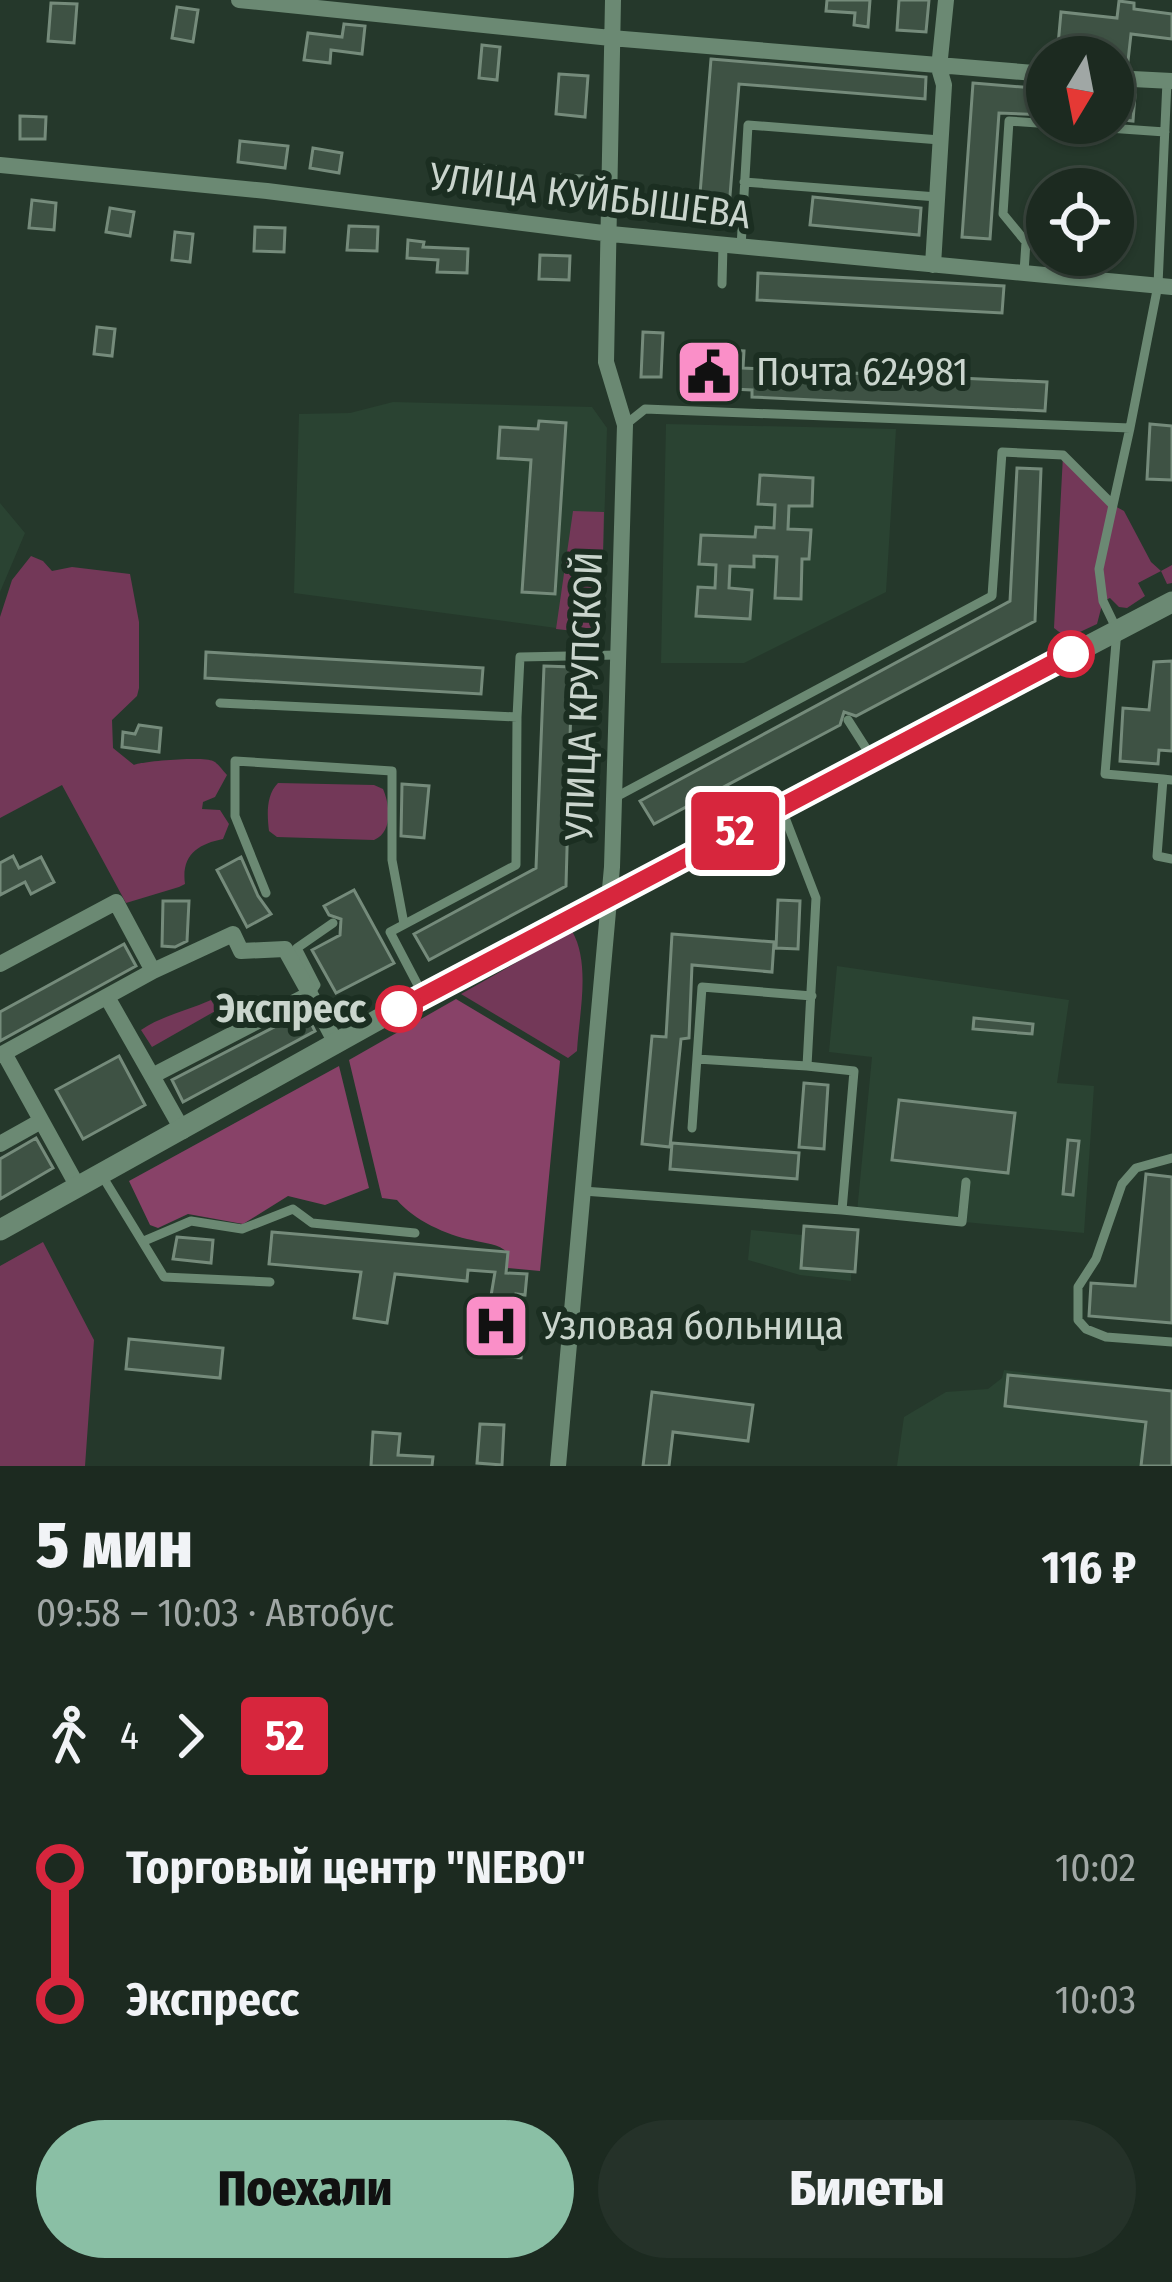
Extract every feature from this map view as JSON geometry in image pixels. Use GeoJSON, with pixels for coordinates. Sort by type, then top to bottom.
{"type":"FeatureCollection","features":[{"type":"Feature","properties":{"kind":"street"},"geometry":{"type":"LineString","coordinates":[[239,0],[1026,73]]}},
{"type":"Feature","properties":{"kind":"street","name":"УЛИЦА КРУПСКОЙ"},"geometry":{"type":"LineString","coordinates":[[558,1466],[614,799],[625,425],[606,362],[613,0]]}},
{"type":"Feature","properties":{"kind":"street"},"geometry":{"type":"LineString","coordinates":[[933,265],[944,85],[939,68],[946,0]]}},
{"type":"Feature","properties":{"kind":"street"},"geometry":{"type":"LineString","coordinates":[[1134,79],[1170,81]]}},
{"type":"Feature","properties":{"kind":"street","name":"УЛИЦА КУЙБЫШЕВА"},"geometry":{"type":"LineString","coordinates":[[0,165],[267,191],[611,234],[1165,286]]}},
{"type":"Feature","properties":{"kind":"street"},"geometry":{"type":"LineString","coordinates":[[0,1230],[423,995],[1172,602]]}},
{"type":"Feature","properties":{"kind":"street"},"geometry":{"type":"LineString","coordinates":[[0,964],[116,902],[153,971]]}},
{"type":"Feature","properties":{"kind":"street"},"geometry":{"type":"LineString","coordinates":[[77,1187],[2,1054],[153,971],[233,934],[241,951],[285,950],[337,1045]]}},
{"type":"Feature","properties":{"kind":"street"},"geometry":{"type":"LineString","coordinates":[[152,1076],[310,994]]}},
{"type":"Feature","properties":{"kind":"street"},"geometry":{"type":"LineString","coordinates":[[106,997],[183,1131]]}},
{"type":"Feature","properties":{"kind":"street"},"geometry":{"type":"LineString","coordinates":[[0,1144],[41,1121]]}},
{"type":"Feature","properties":{"kind":"lane"},"geometry":{"type":"LineString","coordinates":[[1170,81],[1165,132],[1165,286],[1099,568],[1103,601],[1117,630],[1106,774],[1168,780],[1157,856],[1172,859]]}},
{"type":"Feature","properties":{"kind":"lane"},"geometry":{"type":"LineString","coordinates":[[1024,272],[1026,242],[1004,214],[1009,122],[1165,132]]}},
{"type":"Feature","properties":{"kind":"lane"},"geometry":{"type":"LineString","coordinates":[[722,284],[744,182],[748,125],[940,140]]}},
{"type":"Feature","properties":{"kind":"lane"},"geometry":{"type":"LineString","coordinates":[[744,182],[937,197]]}},
{"type":"Feature","properties":{"kind":"lane"},"geometry":{"type":"LineString","coordinates":[[625,425],[645,409],[1130,428]]}},
{"type":"Feature","properties":{"kind":"lane"},"geometry":{"type":"LineString","coordinates":[[614,799],[992,596],[1003,452],[1063,455],[1113,505]]}},
{"type":"Feature","properties":{"kind":"lane"},"geometry":{"type":"LineString","coordinates":[[423,995],[390,932],[516,865],[520,657],[618,655]]}},
{"type":"Feature","properties":{"kind":"lane"},"geometry":{"type":"LineString","coordinates":[[825,686],[832,697]]}},
{"type":"Feature","properties":{"kind":"lane"},"geometry":{"type":"LineString","coordinates":[[220,703],[517,717]]}},
{"type":"Feature","properties":{"kind":"lane"},"geometry":{"type":"LineString","coordinates":[[848,720],[873,758]]}},
{"type":"Feature","properties":{"kind":"lane"},"geometry":{"type":"LineString","coordinates":[[266,893],[235,816],[235,761],[392,771],[392,860],[404,924]]}},
{"type":"Feature","properties":{"kind":"lane"},"geometry":{"type":"LineString","coordinates":[[781,807],[816,898],[807,1066]]}},
{"type":"Feature","properties":{"kind":"lane"},"geometry":{"type":"LineString","coordinates":[[310,994],[316,985],[297,948],[333,923]]}},
{"type":"Feature","properties":{"kind":"lane"},"geometry":{"type":"LineString","coordinates":[[692,1128],[702,986],[812,996]]}},
{"type":"Feature","properties":{"kind":"lane"},"geometry":{"type":"LineString","coordinates":[[697,1059],[854,1071],[842,1210]]}},
{"type":"Feature","properties":{"kind":"lane"},"geometry":{"type":"LineString","coordinates":[[1172,1158],[1136,1168],[1122,1184],[1096,1259],[1078,1287],[1078,1320],[1086,1329],[1106,1337],[1172,1342]]}},
{"type":"Feature","properties":{"kind":"lane"},"geometry":{"type":"LineString","coordinates":[[101,1174],[164,1276],[270,1282]]}},
{"type":"Feature","properties":{"kind":"lane"},"geometry":{"type":"LineString","coordinates":[[583,1192],[962,1222],[966,1183]]}},
{"type":"Feature","properties":{"kind":"lane"},"geometry":{"type":"LineString","coordinates":[[144,1241],[191,1221],[242,1229],[293,1209],[313,1223],[415,1233]]}},
{"type":"Feature","properties":{"kind":"shaded area"},"geometry":{"type":"Polygon","coordinates":[[[393,402],[592,407],[607,428],[601,634],[294,593],[299,414],[350,413],[393,402]]]}},
{"type":"Feature","properties":{"kind":"shaded area"},"geometry":{"type":"Polygon","coordinates":[[[666,424],[896,429],[886,592],[744,663],[661,663],[666,424]]]}},
{"type":"Feature","properties":{"kind":"shaded area"},"geometry":{"type":"Polygon","coordinates":[[[1063,455],[1124,511],[1151,562],[1161,571],[1138,583],[1145,596],[1127,608],[1110,598],[1103,601],[1097,624],[1067,638],[1054,628],[1063,455]]]}},
{"type":"Feature","properties":{"kind":"shaded area"},"geometry":{"type":"Polygon","coordinates":[[[0,503],[25,533],[0,592],[0,503]]]}},
{"type":"Feature","properties":{"kind":"shaded area"},"geometry":{"type":"Polygon","coordinates":[[[573,511],[604,512],[601,634],[556,629],[573,511]]]}},
{"type":"Feature","properties":{"kind":"shaded area"},"geometry":{"type":"Polygon","coordinates":[[[31,556],[52,571],[72,567],[130,574],[139,622],[139,688],[137,696],[112,720],[113,748],[134,765],[208,760],[227,775],[202,809],[220,810],[229,824],[223,839],[193,852],[186,865],[185,884],[179,887],[126,903],[62,785],[0,818],[0,617],[12,580],[31,556]]]}},
{"type":"Feature","properties":{"kind":"shaded area"},"geometry":{"type":"Polygon","coordinates":[[[1172,565],[1172,583],[1167,584],[1161,571],[1172,565]]]}},
{"type":"Feature","properties":{"kind":"shaded area"},"geometry":{"type":"Polygon","coordinates":[[[278,783],[374,785],[385,795],[387,825],[374,840],[277,837],[269,831],[268,812],[278,783]]]}},
{"type":"Feature","properties":{"kind":"shaded area"},"geometry":{"type":"Polygon","coordinates":[[[572,931],[581,958],[582,990],[577,1051],[568,1058],[461,994],[572,931]]]}},
{"type":"Feature","properties":{"kind":"shaded area"},"geometry":{"type":"Polygon","coordinates":[[[837,966],[1069,1000],[1057,1083],[1094,1086],[1084,1233],[857,1212],[872,1057],[829,1052],[837,966]]]}},
{"type":"Feature","properties":{"kind":"shaded area"},"geometry":{"type":"Polygon","coordinates":[[[456,999],[560,1061],[540,1271],[507,1268],[508,1253],[500,1247],[441,1230],[397,1200],[382,1198],[349,1060],[456,999]]]}},
{"type":"Feature","properties":{"kind":"shaded area"},"geometry":{"type":"Polygon","coordinates":[[[211,1000],[217,1010],[152,1047],[141,1030],[166,1017],[211,1000]]]}},
{"type":"Feature","properties":{"kind":"shaded area"},"geometry":{"type":"Polygon","coordinates":[[[339,1066],[369,1188],[325,1205],[288,1196],[243,1224],[188,1214],[158,1228],[150,1225],[129,1181],[339,1066]]]}},
{"type":"Feature","properties":{"kind":"shaded area"},"geometry":{"type":"Polygon","coordinates":[[[751,1230],[852,1240],[851,1281],[800,1275],[748,1260],[751,1230]]]}},
{"type":"Feature","properties":{"kind":"shaded area"},"geometry":{"type":"Polygon","coordinates":[[[43,1242],[94,1340],[85,1466],[0,1466],[0,1266],[43,1242]]]}},
{"type":"Feature","properties":{"kind":"shaded area"},"geometry":{"type":"Polygon","coordinates":[[[1004,1370],[1172,1390],[1172,1466],[897,1466],[904,1417],[946,1392],[988,1389],[1002,1378],[1004,1370]]]}},
{"type":"Feature","properties":{"kind":"building"},"geometry":{"type":"Polygon","coordinates":[[[827,0],[870,0],[868,27],[854,25],[855,13],[826,11],[827,0]]]}},
{"type":"Feature","properties":{"kind":"building"},"geometry":{"type":"Polygon","coordinates":[[[899,0],[929,0],[926,32],[897,30],[899,0]]]}},
{"type":"Feature","properties":{"kind":"building"},"geometry":{"type":"Polygon","coordinates":[[[1119,1],[1134,3],[1134,9],[1172,14],[1172,39],[1131,34],[1059,36],[1061,12],[1117,18],[1119,1]]]}},
{"type":"Feature","properties":{"kind":"building"},"geometry":{"type":"Polygon","coordinates":[[[51,3],[77,4],[74,43],[48,41],[51,3]]]}},
{"type":"Feature","properties":{"kind":"building"},"geometry":{"type":"Polygon","coordinates":[[[177,7],[198,10],[193,42],[172,38],[177,7]]]}},
{"type":"Feature","properties":{"kind":"building"},"geometry":{"type":"Polygon","coordinates":[[[344,24],[365,26],[362,54],[331,50],[330,63],[304,60],[308,33],[342,37],[344,24]]]}},
{"type":"Feature","properties":{"kind":"building"},"geometry":{"type":"Polygon","coordinates":[[[482,45],[500,47],[497,80],[479,78],[482,45]]]}},
{"type":"Feature","properties":{"kind":"building"},"geometry":{"type":"Polygon","coordinates":[[[711,59],[926,77],[925,99],[739,84],[729,208],[699,206],[711,59]]]}},
{"type":"Feature","properties":{"kind":"building"},"geometry":{"type":"Polygon","coordinates":[[[559,74],[588,76],[585,117],[556,114],[559,74]]]}},
{"type":"Feature","properties":{"kind":"building"},"geometry":{"type":"Polygon","coordinates":[[[973,83],[1026,87],[1026,114],[999,113],[990,239],[962,237],[973,83]]]}},
{"type":"Feature","properties":{"kind":"building"},"geometry":{"type":"Polygon","coordinates":[[[20,116],[46,117],[45,139],[20,139],[20,116]]]}},
{"type":"Feature","properties":{"kind":"building"},"geometry":{"type":"Polygon","coordinates":[[[240,141],[288,146],[285,168],[238,162],[240,141]]]}},
{"type":"Feature","properties":{"kind":"building"},"geometry":{"type":"Polygon","coordinates":[[[313,148],[342,153],[339,173],[310,168],[313,148]]]}},
{"type":"Feature","properties":{"kind":"building"},"geometry":{"type":"Polygon","coordinates":[[[470,165],[501,167],[499,195],[468,192],[470,165]]]}},
{"type":"Feature","properties":{"kind":"building"},"geometry":{"type":"Polygon","coordinates":[[[557,175],[582,176],[581,196],[556,195],[557,175]]]}},
{"type":"Feature","properties":{"kind":"building"},"geometry":{"type":"Polygon","coordinates":[[[813,197],[921,208],[919,235],[810,225],[813,197]]]}},
{"type":"Feature","properties":{"kind":"building"},"geometry":{"type":"Polygon","coordinates":[[[32,200],[56,203],[54,230],[29,228],[32,200]]]}},
{"type":"Feature","properties":{"kind":"building"},"geometry":{"type":"Polygon","coordinates":[[[110,208],[134,212],[130,236],[106,232],[110,208]]]}},
{"type":"Feature","properties":{"kind":"building"},"geometry":{"type":"Polygon","coordinates":[[[349,226],[378,227],[377,251],[347,250],[349,226]]]}},
{"type":"Feature","properties":{"kind":"building"},"geometry":{"type":"Polygon","coordinates":[[[255,227],[285,228],[284,252],[254,251],[255,227]]]}},
{"type":"Feature","properties":{"kind":"building"},"geometry":{"type":"Polygon","coordinates":[[[175,232],[193,234],[190,262],[172,260],[175,232]]]}},
{"type":"Feature","properties":{"kind":"building"},"geometry":{"type":"Polygon","coordinates":[[[408,240],[424,242],[423,247],[468,249],[467,273],[437,272],[438,260],[407,258],[408,240]]]}},
{"type":"Feature","properties":{"kind":"building"},"geometry":{"type":"Polygon","coordinates":[[[540,255],[570,256],[569,280],[539,279],[540,255]]]}},
{"type":"Feature","properties":{"kind":"building"},"geometry":{"type":"Polygon","coordinates":[[[758,273],[1004,286],[1002,313],[757,300],[758,273]]]}},
{"type":"Feature","properties":{"kind":"building"},"geometry":{"type":"Polygon","coordinates":[[[97,327],[115,329],[112,356],[94,354],[97,327]]]}},
{"type":"Feature","properties":{"kind":"building"},"geometry":{"type":"Polygon","coordinates":[[[643,332],[663,333],[661,377],[641,377],[643,332]]]}},
{"type":"Feature","properties":{"kind":"building"},"geometry":{"type":"Polygon","coordinates":[[[692,348],[744,351],[743,368],[1047,382],[1045,411],[752,397],[752,390],[690,387],[692,348]]]}},
{"type":"Feature","properties":{"kind":"building"},"geometry":{"type":"Polygon","coordinates":[[[539,421],[566,423],[555,594],[522,592],[531,460],[498,458],[500,427],[538,429],[539,421]]]}},
{"type":"Feature","properties":{"kind":"building"},"geometry":{"type":"Polygon","coordinates":[[[1150,424],[1172,426],[1172,480],[1147,479],[1150,424]]]}},
{"type":"Feature","properties":{"kind":"building"},"geometry":{"type":"Polygon","coordinates":[[[1017,468],[1041,469],[1035,621],[856,716],[844,712],[840,725],[654,824],[640,801],[1010,601],[1017,468]]]}},
{"type":"Feature","properties":{"kind":"building"},"geometry":{"type":"Polygon","coordinates":[[[760,475],[813,478],[812,506],[789,506],[788,529],[811,530],[809,559],[802,559],[801,599],[775,598],[777,557],[754,556],[754,567],[730,566],[729,588],[752,590],[750,619],[696,616],[698,587],[715,588],[716,565],[699,564],[701,535],[755,537],[756,527],[774,528],[775,505],[758,504],[760,475]]]}},
{"type":"Feature","properties":{"kind":"building"},"geometry":{"type":"Polygon","coordinates":[[[206,652],[483,668],[481,694],[205,678],[206,652]]]}},
{"type":"Feature","properties":{"kind":"building"},"geometry":{"type":"Polygon","coordinates":[[[1172,661],[1172,751],[1159,750],[1158,764],[1120,761],[1123,708],[1149,710],[1154,662],[1172,661]]]}},
{"type":"Feature","properties":{"kind":"building"},"geometry":{"type":"Polygon","coordinates":[[[544,666],[572,667],[566,886],[429,960],[414,934],[536,868],[544,666]]]}},
{"type":"Feature","properties":{"kind":"building"},"geometry":{"type":"Polygon","coordinates":[[[139,725],[161,728],[159,752],[122,747],[123,732],[135,734],[139,725]]]}},
{"type":"Feature","properties":{"kind":"building"},"geometry":{"type":"Polygon","coordinates":[[[402,784],[429,786],[424,838],[401,836],[402,784]]]}},
{"type":"Feature","properties":{"kind":"building"},"geometry":{"type":"Polygon","coordinates":[[[13,856],[19,868],[41,857],[54,882],[31,894],[25,882],[0,895],[0,863],[13,856]]]}},
{"type":"Feature","properties":{"kind":"building"},"geometry":{"type":"Polygon","coordinates":[[[241,857],[271,914],[247,927],[217,870],[241,857]]]}},
{"type":"Feature","properties":{"kind":"building","name":"Экспресс"},"geometry":{"type":"Polygon","coordinates":[[[354,890],[394,963],[336,993],[312,950],[340,935],[341,919],[329,915],[324,906],[354,890]]]}},
{"type":"Feature","properties":{"kind":"building"},"geometry":{"type":"Polygon","coordinates":[[[778,900],[800,901],[798,949],[776,948],[778,900]]]}},
{"type":"Feature","properties":{"kind":"building"},"geometry":{"type":"Polygon","coordinates":[[[163,901],[189,901],[187,941],[175,947],[162,946],[163,901]]]}},
{"type":"Feature","properties":{"kind":"building"},"geometry":{"type":"Polygon","coordinates":[[[672,934],[774,942],[772,972],[692,965],[689,1038],[681,1039],[670,1147],[642,1144],[652,1036],[666,1037],[672,934]]]}},
{"type":"Feature","properties":{"kind":"building"},"geometry":{"type":"Polygon","coordinates":[[[124,944],[136,966],[0,1041],[0,1012],[124,944]]]}},
{"type":"Feature","properties":{"kind":"building"},"geometry":{"type":"Polygon","coordinates":[[[305,1011],[315,1031],[183,1102],[172,1080],[305,1011]]]}},
{"type":"Feature","properties":{"kind":"building"},"geometry":{"type":"Polygon","coordinates":[[[974,1018],[1033,1024],[1032,1034],[973,1029],[974,1018]]]}},
{"type":"Feature","properties":{"kind":"building"},"geometry":{"type":"Polygon","coordinates":[[[119,1056],[145,1105],[83,1139],[56,1090],[119,1056]]]}},
{"type":"Feature","properties":{"kind":"building"},"geometry":{"type":"Polygon","coordinates":[[[804,1083],[828,1085],[824,1149],[799,1147],[804,1083]]]}},
{"type":"Feature","properties":{"kind":"building"},"geometry":{"type":"Polygon","coordinates":[[[899,1100],[1015,1113],[1008,1173],[892,1160],[899,1100]]]}},
{"type":"Feature","properties":{"kind":"building"},"geometry":{"type":"Polygon","coordinates":[[[36,1138],[53,1168],[0,1199],[0,1159],[36,1138]]]}},
{"type":"Feature","properties":{"kind":"building"},"geometry":{"type":"Polygon","coordinates":[[[1068,1140],[1079,1141],[1073,1195],[1063,1194],[1068,1140]]]}},
{"type":"Feature","properties":{"kind":"building"},"geometry":{"type":"Polygon","coordinates":[[[672,1143],[799,1153],[797,1179],[670,1169],[672,1143]]]}},
{"type":"Feature","properties":{"kind":"building"},"geometry":{"type":"Polygon","coordinates":[[[1146,1174],[1172,1177],[1172,1323],[1089,1316],[1091,1283],[1135,1286],[1146,1174]]]}},
{"type":"Feature","properties":{"kind":"building"},"geometry":{"type":"Polygon","coordinates":[[[804,1226],[858,1230],[855,1272],[801,1268],[804,1226]]]}},
{"type":"Feature","properties":{"kind":"building"},"geometry":{"type":"Polygon","coordinates":[[[272,1232],[508,1252],[506,1273],[527,1274],[525,1295],[516,1294],[513,1337],[522,1337],[521,1358],[481,1355],[495,1272],[468,1270],[467,1281],[395,1274],[387,1323],[354,1318],[361,1272],[269,1264],[272,1232]]]}},
{"type":"Feature","properties":{"kind":"building"},"geometry":{"type":"Polygon","coordinates":[[[177,1237],[213,1240],[211,1263],[173,1259],[177,1237]]]}},
{"type":"Feature","properties":{"kind":"building"},"geometry":{"type":"Polygon","coordinates":[[[129,1339],[223,1348],[220,1378],[126,1369],[129,1339]]]}},
{"type":"Feature","properties":{"kind":"building"},"geometry":{"type":"Polygon","coordinates":[[[1008,1375],[1172,1391],[1172,1466],[1141,1466],[1146,1422],[1005,1406],[1008,1375]]]}},
{"type":"Feature","properties":{"kind":"building"},"geometry":{"type":"Polygon","coordinates":[[[652,1392],[753,1405],[748,1441],[673,1432],[669,1466],[643,1466],[652,1392]]]}},
{"type":"Feature","properties":{"kind":"building"},"geometry":{"type":"Polygon","coordinates":[[[480,1424],[504,1425],[502,1465],[477,1463],[480,1424]]]}},
{"type":"Feature","properties":{"kind":"building"},"geometry":{"type":"Polygon","coordinates":[[[373,1432],[400,1434],[398,1455],[433,1457],[432,1466],[371,1466],[373,1432]]]}},
{"type":"Feature","properties":{"kind":"bus line","name":"52"},"geometry":{"type":"LineString","coordinates":[[399,1009],[1071,654]]}},
{"type":"Feature","properties":{"kind":"place","name":"Почта 624981"},"geometry":{"type":"Point","coordinates":[709,372]}},
{"type":"Feature","properties":{"kind":"place","name":"Экспресс"},"geometry":{"type":"Point","coordinates":[399,1009]}},
{"type":"Feature","properties":{"kind":"place","name":"Узловая больница"},"geometry":{"type":"Point","coordinates":[496,1326]}}]}
